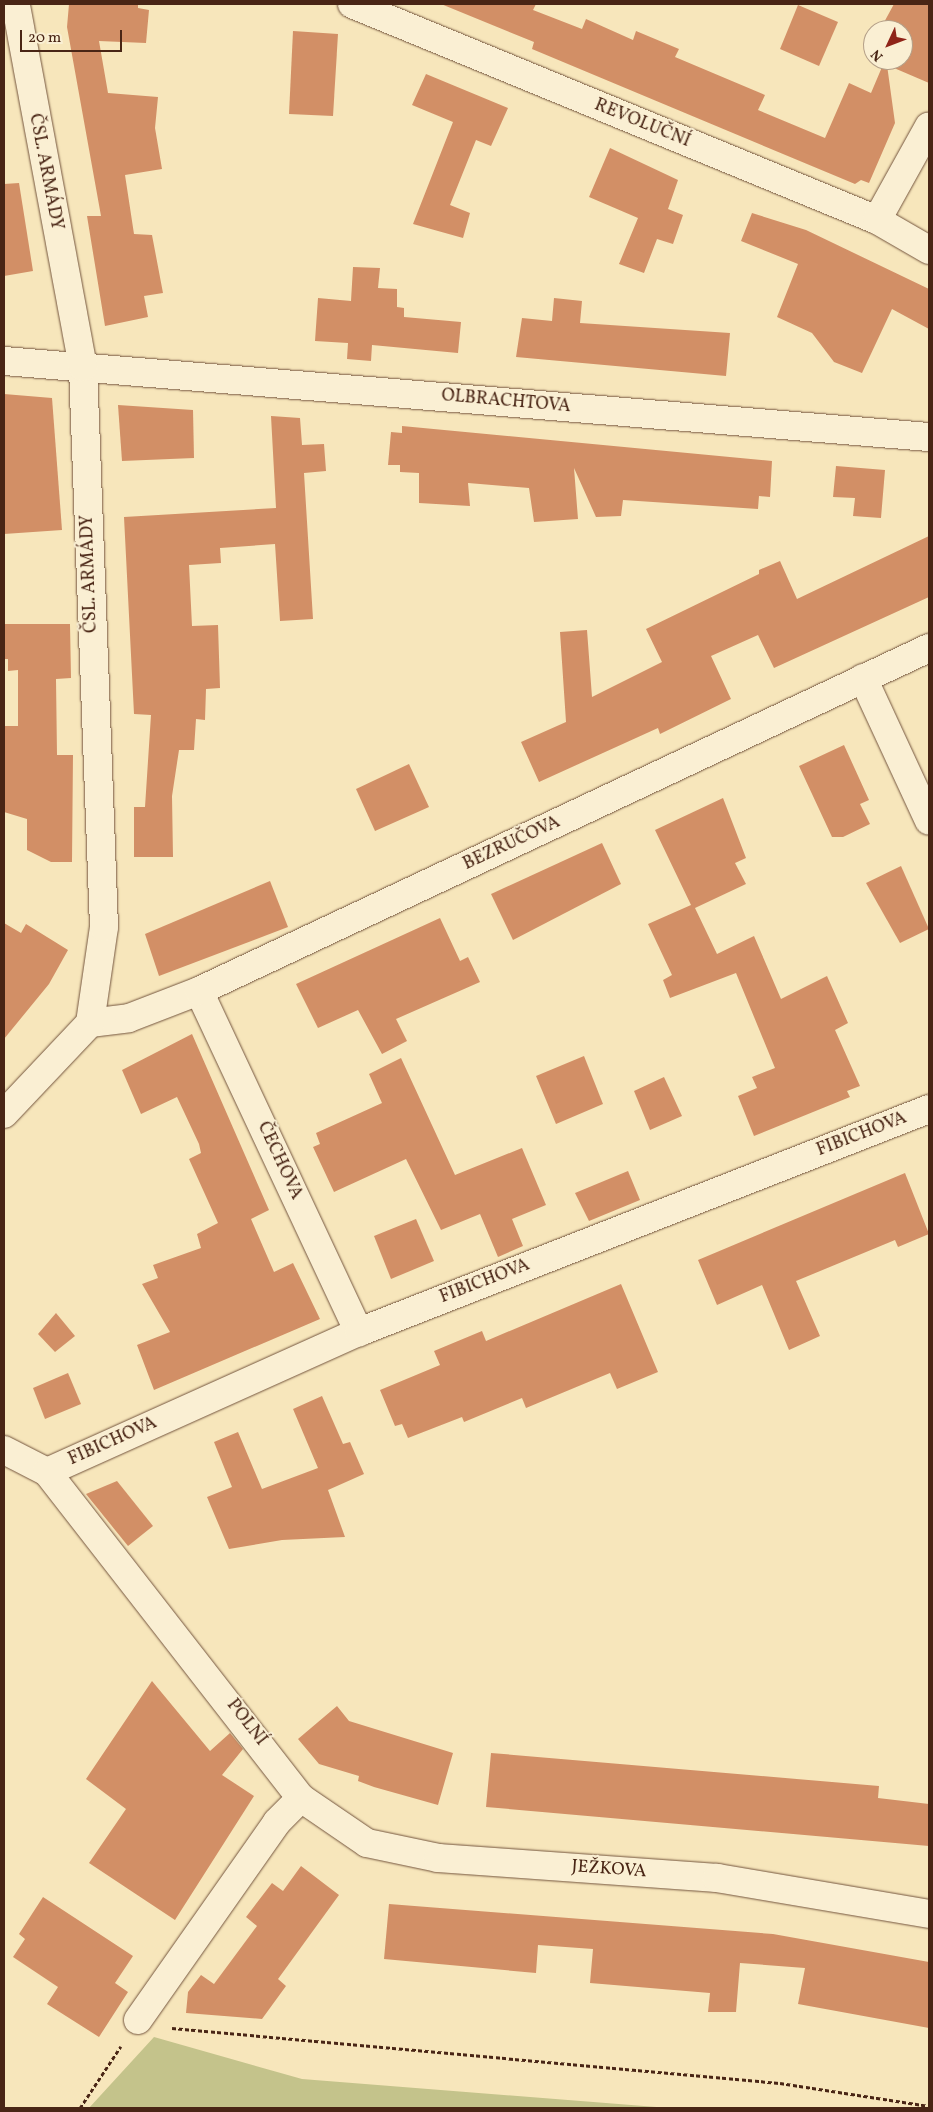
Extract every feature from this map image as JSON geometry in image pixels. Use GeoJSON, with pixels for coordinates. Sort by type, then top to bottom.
{"type":"FeatureCollection","features":[{"type":"Feature","properties":{"kind":"street","name":"ČSL. ARMÁDY"},"geometry":{"type":"LineString","coordinates":[[16,4],[82,367],[104,927],[90,1023]]}},
{"type":"Feature","properties":{"kind":"street","name":"REVOLUČNÍ"},"geometry":{"type":"LineString","coordinates":[[352,4],[877,220],[929,250]]}},
{"type":"Feature","properties":{"kind":"street"},"geometry":{"type":"LineString","coordinates":[[877,220],[929,126]]}},
{"type":"Feature","properties":{"kind":"street","name":"OLBRACHTOVA"},"geometry":{"type":"LineString","coordinates":[[4,361],[929,437]]}},
{"type":"Feature","properties":{"kind":"street","name":"BEZRUČOVA"},"geometry":{"type":"LineString","coordinates":[[90,1023],[129,1018],[199,991],[929,648]]}},
{"type":"Feature","properties":{"kind":"street"},"geometry":{"type":"LineString","coordinates":[[864,678],[929,821]]}},
{"type":"Feature","properties":{"kind":"street","name":"ČECHOVA"},"geometry":{"type":"LineString","coordinates":[[199,991],[360,1332]]}},
{"type":"Feature","properties":{"kind":"street"},"geometry":{"type":"LineString","coordinates":[[4,1114],[90,1023]]}},
{"type":"Feature","properties":{"kind":"street","name":"FIBICHOVA"},"geometry":{"type":"LineString","coordinates":[[47,1472],[360,1332],[929,1108]]}},
{"type":"Feature","properties":{"kind":"street","name":"POLNÍ"},"geometry":{"type":"LineString","coordinates":[[4,1450],[47,1472],[301,1798]]}},
{"type":"Feature","properties":{"kind":"street"},"geometry":{"type":"LineString","coordinates":[[138,2020],[277,1822],[301,1798]]}},
{"type":"Feature","properties":{"kind":"street","name":"JEŽKOVA"},"geometry":{"type":"LineString","coordinates":[[301,1798],[367,1843],[438,1858],[717,1878],[929,1914]]}},
{"type":"Feature","properties":{"kind":"path"},"geometry":{"type":"LineString","coordinates":[[80,2108],[138,2020],[187,2031],[780,2083],[929,2106]]}},
{"type":"Feature","properties":{"kind":"shaded area"},"geometry":{"type":"Polygon","coordinates":[[[154,2037],[302,2079],[669,2108],[89,2108],[154,2037]]]}},
{"type":"Feature","properties":{"kind":"building"},"geometry":{"type":"Polygon","coordinates":[[[69,4],[138,4],[138,8],[149,10],[146,43],[99,41],[108,93],[158,97],[155,128],[162,169],[125,175],[134,234],[152,235],[163,293],[144,296],[148,317],[105,326],[87,216],[101,216],[67,27],[69,4]]]}},
{"type":"Feature","properties":{"kind":"building"},"geometry":{"type":"Polygon","coordinates":[[[441,4],[536,4],[533,10],[582,29],[586,19],[633,40],[636,31],[679,49],[675,57],[765,95],[758,110],[825,138],[849,83],[871,93],[881,70],[888,70],[895,123],[869,183],[861,180],[855,184],[532,49],[534,42],[441,4]]]}},
{"type":"Feature","properties":{"kind":"building"},"geometry":{"type":"Polygon","coordinates":[[[894,4],[929,4],[929,83],[899,70],[913,70],[913,20],[885,20],[894,4]]]}},
{"type":"Feature","properties":{"kind":"building"},"geometry":{"type":"Polygon","coordinates":[[[798,5],[838,22],[819,66],[780,49],[798,5]]]}},
{"type":"Feature","properties":{"kind":"building"},"geometry":{"type":"Polygon","coordinates":[[[293,31],[338,34],[333,116],[289,114],[293,31]]]}},
{"type":"Feature","properties":{"kind":"building"},"geometry":{"type":"Polygon","coordinates":[[[426,74],[508,108],[491,146],[476,140],[450,205],[470,213],[463,238],[413,224],[453,122],[412,105],[426,74]]]}},
{"type":"Feature","properties":{"kind":"building"},"geometry":{"type":"Polygon","coordinates":[[[610,148],[678,180],[668,209],[683,215],[673,244],[657,239],[644,273],[619,264],[638,218],[589,197],[610,148]]]}},
{"type":"Feature","properties":{"kind":"building"},"geometry":{"type":"Polygon","coordinates":[[[19,183],[33,271],[4,276],[4,184],[19,183]]]}},
{"type":"Feature","properties":{"kind":"building"},"geometry":{"type":"Polygon","coordinates":[[[752,213],[806,230],[929,289],[929,329],[892,309],[862,373],[834,362],[812,333],[777,317],[798,264],[741,241],[752,213]]]}},
{"type":"Feature","properties":{"kind":"building"},"geometry":{"type":"Polygon","coordinates":[[[353,267],[380,268],[378,288],[397,289],[397,307],[404,308],[404,317],[461,322],[458,353],[372,345],[371,361],[347,359],[348,343],[315,341],[318,298],[351,301],[353,267]]]}},
{"type":"Feature","properties":{"kind":"building"},"geometry":{"type":"Polygon","coordinates":[[[554,298],[582,301],[580,323],[730,333],[726,376],[516,357],[522,318],[552,321],[554,298]]]}},
{"type":"Feature","properties":{"kind":"building"},"geometry":{"type":"Polygon","coordinates":[[[4,394],[52,398],[62,530],[4,534],[4,394]]]}},
{"type":"Feature","properties":{"kind":"building"},"geometry":{"type":"Polygon","coordinates":[[[118,405],[193,410],[194,458],[122,461],[118,405]]]}},
{"type":"Feature","properties":{"kind":"building"},"geometry":{"type":"Polygon","coordinates":[[[271,416],[300,418],[302,445],[324,444],[326,471],[304,473],[313,619],[280,621],[275,544],[220,548],[221,563],[189,565],[192,626],[218,625],[220,688],[206,689],[205,720],[196,719],[194,750],[179,750],[172,796],[173,857],[134,857],[134,807],[145,807],[151,715],[134,714],[124,517],[276,508],[271,416]]]}},
{"type":"Feature","properties":{"kind":"building"},"geometry":{"type":"Polygon","coordinates":[[[402,426],[772,461],[770,497],[759,496],[758,509],[623,500],[621,516],[596,517],[574,468],[578,519],[534,522],[529,488],[468,483],[470,506],[419,503],[419,473],[400,472],[400,465],[388,465],[391,432],[402,433],[402,426]]]}},
{"type":"Feature","properties":{"kind":"building"},"geometry":{"type":"Polygon","coordinates":[[[836,466],[885,470],[881,518],[853,516],[855,498],[833,497],[836,466]]]}},
{"type":"Feature","properties":{"kind":"building"},"geometry":{"type":"Polygon","coordinates":[[[929,536],[929,597],[774,668],[758,635],[711,656],[731,699],[660,734],[658,728],[539,782],[521,742],[566,722],[560,632],[587,630],[592,697],[662,662],[646,629],[759,574],[759,570],[780,561],[797,599],[929,536]]]}},
{"type":"Feature","properties":{"kind":"building"},"geometry":{"type":"Polygon","coordinates":[[[4,624],[70,624],[71,678],[56,679],[57,755],[73,755],[72,862],[51,862],[27,850],[27,819],[4,812],[4,726],[18,726],[18,670],[8,671],[8,659],[4,659],[4,624]]]}},
{"type":"Feature","properties":{"kind":"building"},"geometry":{"type":"Polygon","coordinates":[[[844,745],[869,800],[860,804],[870,824],[843,837],[832,837],[799,766],[844,745]]]}},
{"type":"Feature","properties":{"kind":"building"},"geometry":{"type":"Polygon","coordinates":[[[409,764],[429,807],[375,831],[356,789],[409,764]]]}},
{"type":"Feature","properties":{"kind":"building"},"geometry":{"type":"Polygon","coordinates":[[[723,798],[746,858],[735,863],[746,884],[695,908],[717,954],[754,936],[781,999],[827,976],[848,1023],[835,1030],[860,1086],[847,1091],[850,1097],[754,1136],[738,1096],[757,1088],[752,1077],[775,1068],[736,973],[670,998],[663,980],[672,975],[648,924],[691,905],[655,830],[723,798]]]}},
{"type":"Feature","properties":{"kind":"building"},"geometry":{"type":"Polygon","coordinates":[[[602,843],[621,884],[513,940],[491,894],[602,843]]]}},
{"type":"Feature","properties":{"kind":"building"},"geometry":{"type":"Polygon","coordinates":[[[901,866],[929,929],[900,943],[866,883],[901,866]]]}},
{"type":"Feature","properties":{"kind":"building"},"geometry":{"type":"Polygon","coordinates":[[[270,881],[288,927],[159,976],[145,934],[270,881]]]}},
{"type":"Feature","properties":{"kind":"building"},"geometry":{"type":"Polygon","coordinates":[[[440,918],[460,961],[468,957],[480,982],[396,1019],[407,1041],[382,1054],[358,1010],[318,1028],[296,984],[440,918]]]}},
{"type":"Feature","properties":{"kind":"building"},"geometry":{"type":"Polygon","coordinates":[[[4,923],[21,933],[26,924],[68,950],[49,984],[4,1039],[4,923]]]}},
{"type":"Feature","properties":{"kind":"building"},"geometry":{"type":"Polygon","coordinates":[[[192,1034],[269,1210],[251,1219],[274,1272],[293,1263],[320,1319],[154,1390],[137,1345],[170,1332],[142,1284],[158,1278],[153,1265],[201,1248],[197,1234],[218,1223],[189,1159],[201,1153],[199,1144],[177,1097],[141,1114],[122,1070],[192,1034]]]}},
{"type":"Feature","properties":{"kind":"building"},"geometry":{"type":"Polygon","coordinates":[[[584,1056],[603,1104],[556,1124],[536,1076],[584,1056]]]}},
{"type":"Feature","properties":{"kind":"building"},"geometry":{"type":"Polygon","coordinates":[[[401,1058],[455,1175],[522,1148],[546,1205],[512,1219],[523,1246],[498,1257],[480,1214],[441,1230],[406,1159],[334,1192],[313,1147],[320,1144],[316,1133],[382,1103],[369,1074],[401,1058]]]}},
{"type":"Feature","properties":{"kind":"building"},"geometry":{"type":"Polygon","coordinates":[[[664,1077],[682,1116],[650,1130],[634,1091],[664,1077]]]}},
{"type":"Feature","properties":{"kind":"building"},"geometry":{"type":"Polygon","coordinates":[[[628,1171],[640,1200],[589,1221],[575,1193],[628,1171]]]}},
{"type":"Feature","properties":{"kind":"building"},"geometry":{"type":"Polygon","coordinates":[[[905,1173],[929,1234],[898,1247],[895,1240],[796,1281],[820,1336],[789,1350],[762,1285],[717,1305],[698,1260],[905,1173]]]}},
{"type":"Feature","properties":{"kind":"building"},"geometry":{"type":"Polygon","coordinates":[[[416,1219],[434,1261],[391,1279],[374,1236],[416,1219]]]}},
{"type":"Feature","properties":{"kind":"building"},"geometry":{"type":"Polygon","coordinates":[[[621,1284],[658,1372],[617,1389],[610,1373],[526,1408],[522,1398],[464,1422],[462,1417],[408,1438],[402,1424],[395,1426],[380,1390],[440,1365],[434,1351],[482,1331],[486,1341],[621,1284]]]}},
{"type":"Feature","properties":{"kind":"building"},"geometry":{"type":"Polygon","coordinates":[[[56,1313],[75,1336],[55,1352],[38,1334],[56,1313]]]}},
{"type":"Feature","properties":{"kind":"building"},"geometry":{"type":"Polygon","coordinates":[[[68,1373],[81,1404],[45,1419],[33,1388],[68,1373]]]}},
{"type":"Feature","properties":{"kind":"building"},"geometry":{"type":"Polygon","coordinates":[[[322,1396],[343,1444],[350,1442],[364,1474],[328,1490],[345,1537],[282,1540],[229,1549],[207,1497],[232,1487],[214,1442],[238,1432],[262,1489],[318,1468],[293,1409],[322,1396]]]}},
{"type":"Feature","properties":{"kind":"building"},"geometry":{"type":"Polygon","coordinates":[[[117,1481],[153,1526],[128,1546],[86,1494],[117,1481]]]}},
{"type":"Feature","properties":{"kind":"building"},"geometry":{"type":"Polygon","coordinates":[[[152,1681],[210,1751],[230,1733],[243,1749],[222,1775],[254,1796],[175,1920],[89,1863],[126,1809],[86,1779],[152,1681]]]}},
{"type":"Feature","properties":{"kind":"building"},"geometry":{"type":"Polygon","coordinates":[[[337,1706],[349,1721],[453,1753],[438,1805],[374,1787],[358,1781],[359,1776],[319,1764],[298,1739],[337,1706]]]}},
{"type":"Feature","properties":{"kind":"building"},"geometry":{"type":"Polygon","coordinates":[[[491,1753],[879,1786],[878,1798],[929,1804],[929,1846],[486,1807],[491,1753]]]}},
{"type":"Feature","properties":{"kind":"building"},"geometry":{"type":"Polygon","coordinates":[[[301,1866],[339,1895],[278,1979],[286,1986],[262,2019],[186,2013],[188,1992],[201,1975],[214,1984],[257,1926],[246,1917],[272,1883],[283,1891],[301,1866]]]}},
{"type":"Feature","properties":{"kind":"building"},"geometry":{"type":"Polygon","coordinates":[[[43,1897],[133,1956],[115,1983],[128,1992],[99,2037],[47,2004],[58,1987],[13,1957],[25,1939],[19,1934],[43,1897]]]}},
{"type":"Feature","properties":{"kind":"building"},"geometry":{"type":"Polygon","coordinates":[[[389,1904],[773,1934],[929,1962],[929,2028],[798,2004],[805,1968],[740,1963],[736,2012],[708,2012],[710,1993],[590,1983],[593,1949],[538,1945],[536,1973],[384,1959],[389,1904]]]}}]}
